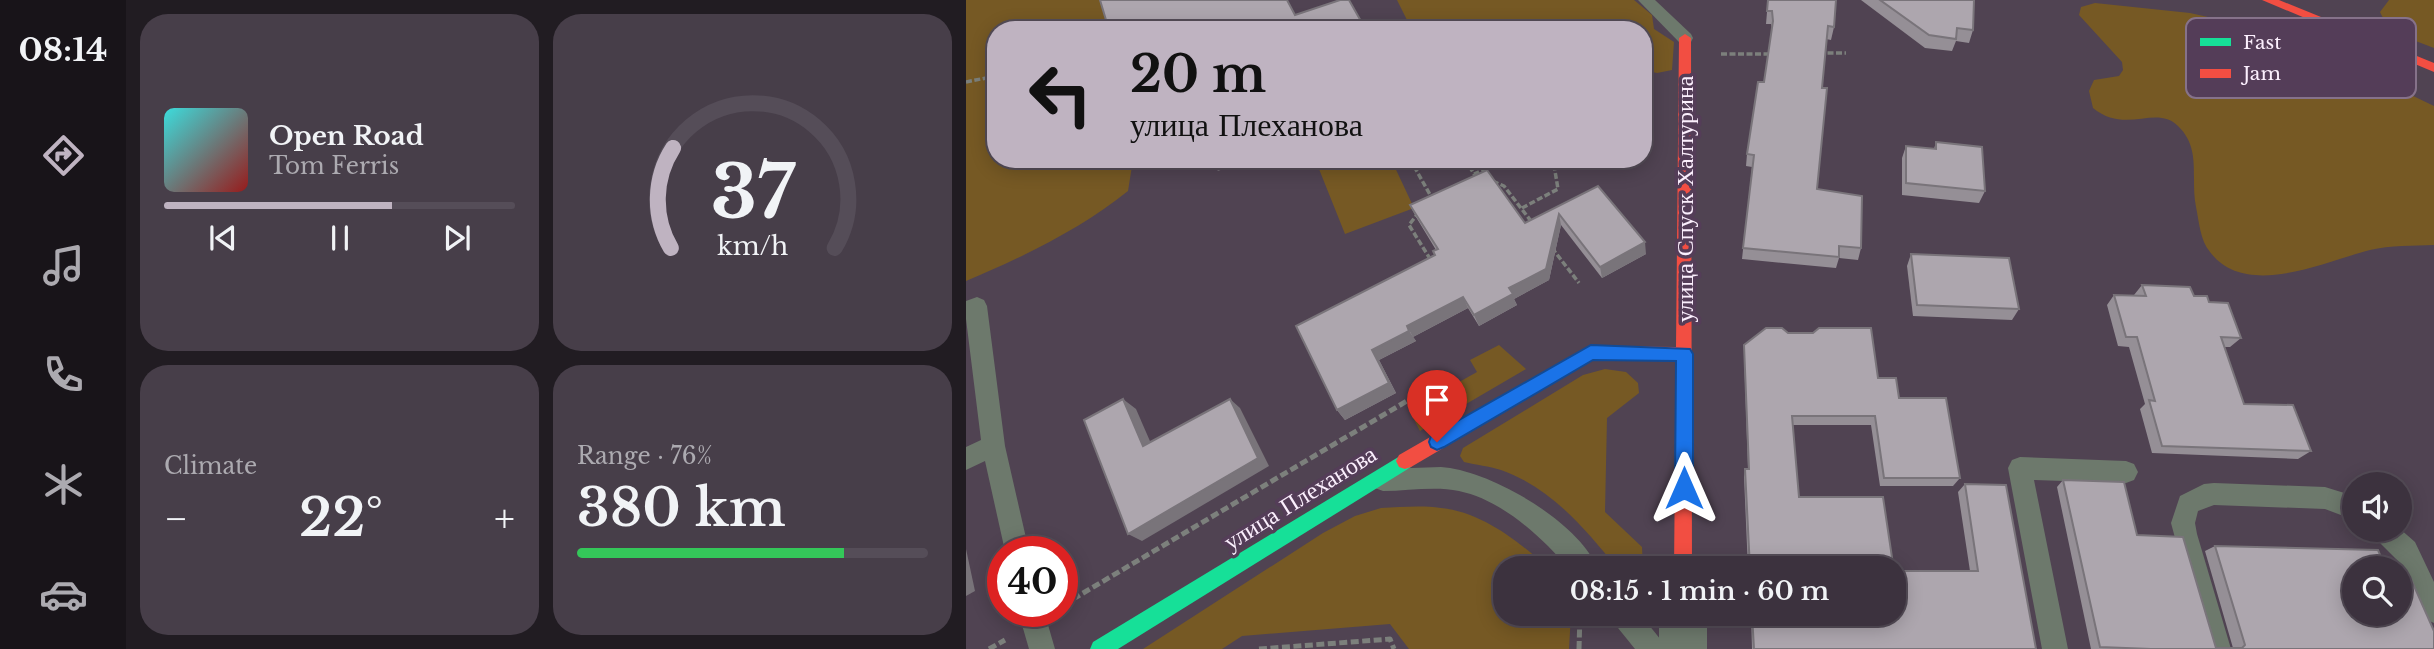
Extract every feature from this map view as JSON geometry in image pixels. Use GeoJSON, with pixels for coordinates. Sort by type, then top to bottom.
{"type":"FeatureCollection","features":[{"type":"Feature","properties":{"kind":"street"},"geometry":{"type":"LineString","coordinates":[[2268,0],[2312,18]]}},
{"type":"Feature","properties":{"kind":"street","name":"улица Спуск Халтурина"},"geometry":{"type":"LineString","coordinates":[[1683,556],[1685,46]]}},
{"type":"Feature","properties":{"kind":"street"},"geometry":{"type":"LineString","coordinates":[[2416,61],[2434,68]]}},
{"type":"Feature","properties":{"kind":"street","name":"улица Плеханова"},"geometry":{"type":"LineString","coordinates":[[1100,649],[1372,480],[1591,352],[1684,354]]}},
{"type":"Feature","properties":{"kind":"street"},"geometry":{"type":"LineString","coordinates":[[1683,626],[1683,649]]}},
{"type":"Feature","properties":{"kind":"lane"},"geometry":{"type":"LineString","coordinates":[[1646,0],[1685,46]]}},
{"type":"Feature","properties":{"kind":"lane"},"geometry":{"type":"LineString","coordinates":[[966,310],[977,306],[993,446],[1014,536]]}},
{"type":"Feature","properties":{"kind":"lane"},"geometry":{"type":"LineString","coordinates":[[966,458],[993,446]]}},
{"type":"Feature","properties":{"kind":"lane"},"geometry":{"type":"LineString","coordinates":[[2055,649],[2020,468],[2126,472]]}},
{"type":"Feature","properties":{"kind":"lane"},"geometry":{"type":"LineString","coordinates":[[1372,480],[1459,480],[1495,494],[1533,518],[1572,556]]}},
{"type":"Feature","properties":{"kind":"lane"},"geometry":{"type":"LineString","coordinates":[[2218,649],[2185,534],[2183,523],[2188,504],[2204,495],[2214,494],[2325,498],[2342,502]]}},
{"type":"Feature","properties":{"kind":"lane"},"geometry":{"type":"LineString","coordinates":[[2397,542],[2406,551],[2434,610]]}},
{"type":"Feature","properties":{"kind":"lane"},"geometry":{"type":"LineString","coordinates":[[1633,626],[1651,649]]}},
{"type":"Feature","properties":{"kind":"lane"},"geometry":{"type":"LineString","coordinates":[[1036,627],[1042,649]]}},
{"type":"Feature","properties":{"kind":"path"},"geometry":{"type":"LineString","coordinates":[[1685,46],[1779,54]]}},
{"type":"Feature","properties":{"kind":"path"},"geometry":{"type":"LineString","coordinates":[[1819,53],[1846,53]]}},
{"type":"Feature","properties":{"kind":"path"},"geometry":{"type":"LineString","coordinates":[[966,82],[987,78]]}},
{"type":"Feature","properties":{"kind":"path"},"geometry":{"type":"LineString","coordinates":[[1415,168],[1435,204],[1417,212],[1409,225],[1434,266]]}},
{"type":"Feature","properties":{"kind":"path"},"geometry":{"type":"LineString","coordinates":[[1471,168],[1474,174],[1483,170],[1490,180],[1504,186],[1538,230]]}},
{"type":"Feature","properties":{"kind":"path"},"geometry":{"type":"LineString","coordinates":[[1522,208],[1558,189],[1554,168]]}},
{"type":"Feature","properties":{"kind":"path"},"geometry":{"type":"LineString","coordinates":[[1479,185],[1490,180]]}},
{"type":"Feature","properties":{"kind":"path"},"geometry":{"type":"LineString","coordinates":[[1546,240],[1579,283]]}},
{"type":"Feature","properties":{"kind":"path"},"geometry":{"type":"LineString","coordinates":[[1078,596],[1444,379]]}},
{"type":"Feature","properties":{"kind":"path"},"geometry":{"type":"LineString","coordinates":[[1578,649],[1579,626]]}},
{"type":"Feature","properties":{"kind":"path"},"geometry":{"type":"LineString","coordinates":[[1259,649],[1390,639],[1394,649]]}},
{"type":"Feature","properties":{"kind":"shaded area"},"geometry":{"type":"Polygon","coordinates":[[[966,0],[1119,0],[1122,21],[987,21],[987,168],[1132,168],[1128,191],[1091,218],[1029,252],[966,281],[966,0]]]}},
{"type":"Feature","properties":{"kind":"shaded area"},"geometry":{"type":"Polygon","coordinates":[[[1397,0],[1634,0],[1652,15],[1654,29],[1674,42],[1672,70],[1652,72],[1652,21],[1408,21],[1397,0]]]}},
{"type":"Feature","properties":{"kind":"shaded area"},"geometry":{"type":"Polygon","coordinates":[[[2389,0],[2434,0],[2434,48],[2416,40],[2416,18],[2383,18],[2380,12],[2389,0]]]}},
{"type":"Feature","properties":{"kind":"shaded area"},"geometry":{"type":"Polygon","coordinates":[[[2095,3],[2190,13],[2212,18],[2186,18],[2186,98],[2416,97],[2434,106],[2434,245],[2378,248],[2287,273],[2244,273],[2225,266],[2210,252],[2202,236],[2194,196],[2193,154],[2178,126],[2160,118],[2117,119],[2105,116],[2093,108],[2089,91],[2094,80],[2119,76],[2123,70],[2122,62],[2079,15],[2081,7],[2095,3]]]}},
{"type":"Feature","properties":{"kind":"shaded area"},"geometry":{"type":"Polygon","coordinates":[[[1319,168],[1395,168],[1414,208],[1345,234],[1319,168]]]}},
{"type":"Feature","properties":{"kind":"shaded area"},"geometry":{"type":"Polygon","coordinates":[[[1499,345],[1526,369],[1420,431],[1409,410],[1477,372],[1470,360],[1499,345]]]}},
{"type":"Feature","properties":{"kind":"shaded area"},"geometry":{"type":"Polygon","coordinates":[[[1605,369],[1626,372],[1638,383],[1639,393],[1607,418],[1605,512],[1642,547],[1642,556],[1607,556],[1566,511],[1536,487],[1501,470],[1464,462],[1460,456],[1463,448],[1583,375],[1605,369]]]}},
{"type":"Feature","properties":{"kind":"shaded area"},"geometry":{"type":"Polygon","coordinates":[[[1381,508],[1441,508],[1471,515],[1500,530],[1534,556],[1493,556],[1493,626],[1570,626],[1569,649],[1409,649],[1390,624],[1242,636],[1222,649],[1143,649],[1323,533],[1355,516],[1381,508]]]}},
{"type":"Feature","properties":{"kind":"building"},"geometry":{"type":"Polygon","coordinates":[[[1100,0],[1287,0],[1295,15],[1340,0],[1349,0],[1361,21],[1106,21],[1100,0]]]}},
{"type":"Feature","properties":{"kind":"building"},"geometry":{"type":"Polygon","coordinates":[[[1768,0],[1836,0],[1834,27],[1828,26],[1822,88],[1827,88],[1817,189],[1862,196],[1861,248],[1839,246],[1839,257],[1743,248],[1754,155],[1747,154],[1758,82],[1764,82],[1773,21],[1772,11],[1767,11],[1768,0]]]}},
{"type":"Feature","properties":{"kind":"building"},"geometry":{"type":"Polygon","coordinates":[[[1880,0],[1974,0],[1973,30],[1957,28],[1956,39],[1929,35],[1880,0]]]}},
{"type":"Feature","properties":{"kind":"building"},"geometry":{"type":"Polygon","coordinates":[[[1936,142],[1982,147],[1985,191],[1906,183],[1906,146],[1936,149],[1936,142]]]}},
{"type":"Feature","properties":{"kind":"building"},"geometry":{"type":"Polygon","coordinates":[[[1487,170],[1525,223],[1598,186],[1645,242],[1600,267],[1559,214],[1546,269],[1509,288],[1513,294],[1474,315],[1463,297],[1407,326],[1409,331],[1372,350],[1389,383],[1337,410],[1296,326],[1435,255],[1433,251],[1438,249],[1410,205],[1487,170]]]}},
{"type":"Feature","properties":{"kind":"building"},"geometry":{"type":"Polygon","coordinates":[[[1911,254],[2009,258],[2019,309],[1917,305],[1911,254]]]}},
{"type":"Feature","properties":{"kind":"building"},"geometry":{"type":"Polygon","coordinates":[[[2142,285],[2190,287],[2194,296],[2207,296],[2209,302],[2228,303],[2241,338],[2221,337],[2244,404],[2293,405],[2311,451],[2162,446],[2149,400],[2155,401],[2137,337],[2126,337],[2114,295],[2146,296],[2142,285]]]}},
{"type":"Feature","properties":{"kind":"building"},"geometry":{"type":"Polygon","coordinates":[[[1766,328],[1782,328],[1788,333],[1813,333],[1819,328],[1871,328],[1878,378],[1896,378],[1899,398],[1946,398],[1960,478],[1884,478],[1875,416],[1792,416],[1799,497],[1883,497],[1892,556],[1749,556],[1745,469],[1749,469],[1744,345],[1766,328]]]}},
{"type":"Feature","properties":{"kind":"building"},"geometry":{"type":"Polygon","coordinates":[[[1123,399],[1143,446],[1230,399],[1258,458],[1128,534],[1084,420],[1123,399]]]}},
{"type":"Feature","properties":{"kind":"building"},"geometry":{"type":"Polygon","coordinates":[[[2063,480],[2124,482],[2137,535],[2183,537],[2216,648],[2242,648],[2245,645],[2215,546],[2378,550],[2381,556],[2342,556],[2342,626],[2412,626],[2412,581],[2434,631],[2434,649],[2151,649],[2100,647],[2063,480]]]}},
{"type":"Feature","properties":{"kind":"building"},"geometry":{"type":"Polygon","coordinates":[[[1965,484],[2006,485],[2036,649],[1754,649],[1753,626],[1906,626],[1906,571],[1978,571],[1965,484]]]}},
{"type":"Feature","properties":{"kind":"traffic: fast"},"geometry":{"type":"LineString","coordinates":[[1100,649],[1405,461]]}},
{"type":"Feature","properties":{"kind":"traffic: jam"},"geometry":{"type":"LineString","coordinates":[[2268,0],[2312,18]]}},
{"type":"Feature","properties":{"kind":"traffic: jam"},"geometry":{"type":"LineString","coordinates":[[1683,556],[1685,38]]}},
{"type":"Feature","properties":{"kind":"traffic: jam"},"geometry":{"type":"LineString","coordinates":[[2416,61],[2434,68]]}},
{"type":"Feature","properties":{"kind":"traffic: jam"},"geometry":{"type":"LineString","coordinates":[[1405,461],[1591,353],[1684,354]]}},
{"type":"Feature","properties":{"kind":"route"},"geometry":{"type":"LineString","coordinates":[[1437,442],[1591,352],[1684,354],[1684,488]]}}]}
